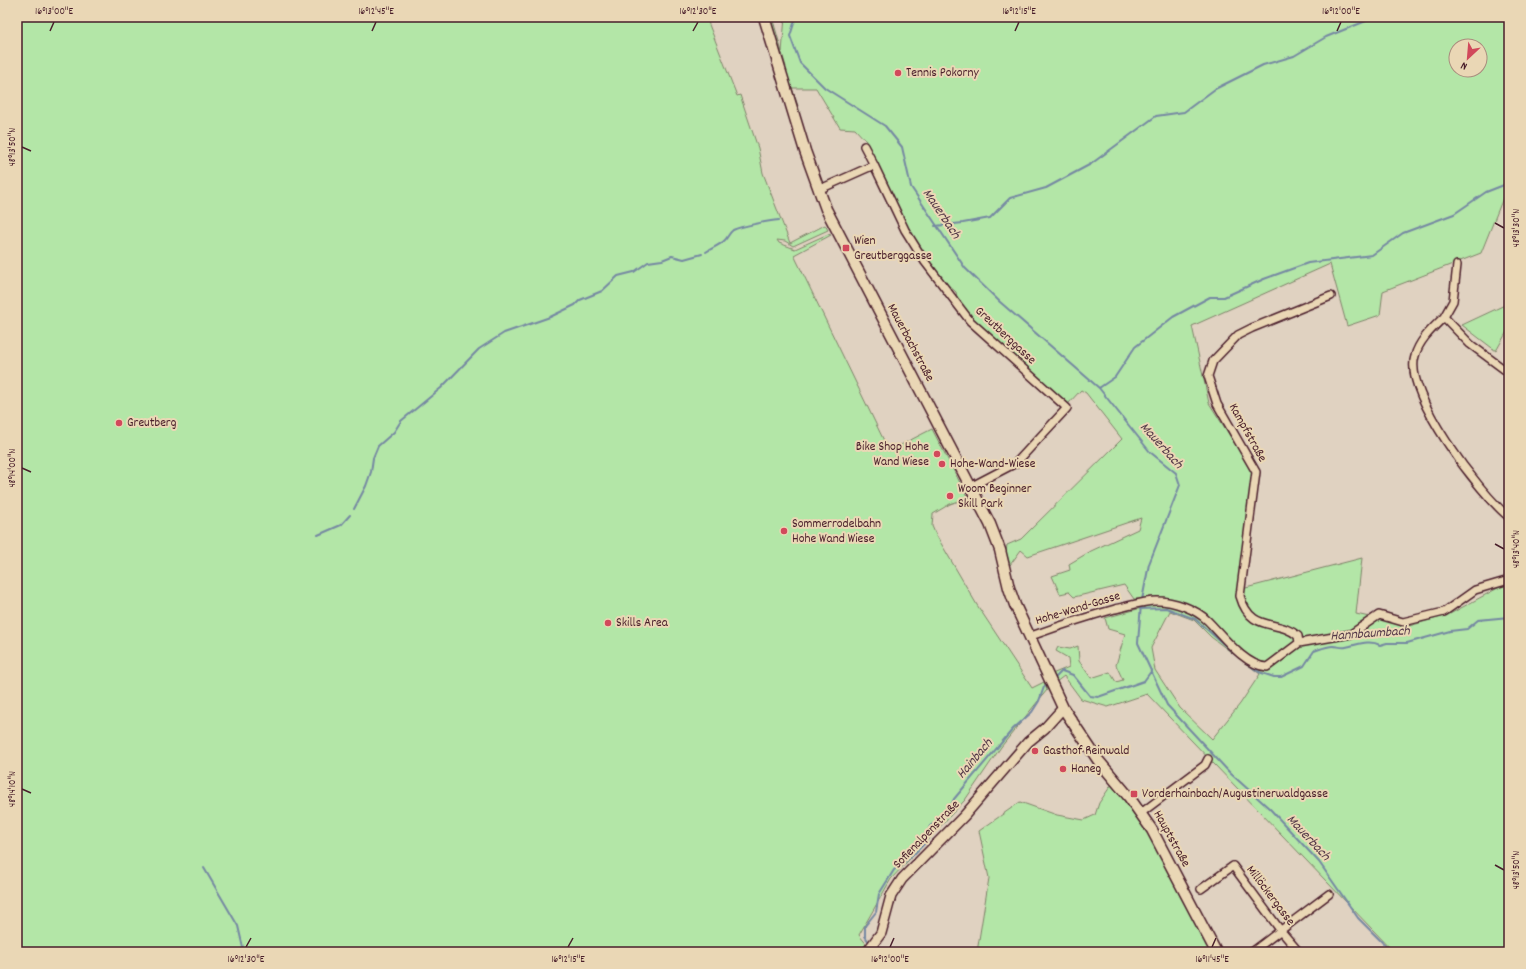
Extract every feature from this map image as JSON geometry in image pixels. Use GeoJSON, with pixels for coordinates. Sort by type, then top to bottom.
{"type":"FeatureCollection","features":[{"type":"Feature","properties":{"kind":"main road","name":"Mauerbachstraße"},"geometry":{"type":"LineString","coordinates":[[764,17],[818,190],[830,219],[996,538],[1011,596],[1064,708]]}},
{"type":"Feature","properties":{"kind":"main road","name":"Hauptstraße"},"geometry":{"type":"LineString","coordinates":[[1064,708],[1098,760],[1141,812],[1216,952]]}},
{"type":"Feature","properties":{"kind":"street","name":"Greutberggasse"},"geometry":{"type":"LineString","coordinates":[[864,146],[905,230],[921,256],[970,321],[1067,408],[1016,463],[970,487]]}},
{"type":"Feature","properties":{"kind":"street"},"geometry":{"type":"LineString","coordinates":[[818,190],[874,165]]}},
{"type":"Feature","properties":{"kind":"street"},"geometry":{"type":"LineString","coordinates":[[1457,265],[1453,301],[1444,317],[1421,343],[1414,356],[1414,368],[1418,386],[1435,421],[1466,469],[1494,503],[1509,517]]}},
{"type":"Feature","properties":{"kind":"street","name":"Kampfstraße"},"geometry":{"type":"LineString","coordinates":[[1299,643],[1298,636],[1292,630],[1270,626],[1253,618],[1244,608],[1240,596],[1256,472],[1217,404],[1208,376],[1213,361],[1238,335],[1330,296]]}},
{"type":"Feature","properties":{"kind":"street"},"geometry":{"type":"LineString","coordinates":[[1444,317],[1470,344],[1509,373]]}},
{"type":"Feature","properties":{"kind":"street"},"geometry":{"type":"LineString","coordinates":[[1299,643],[1351,634],[1379,615],[1403,622],[1444,612],[1475,590],[1509,580]]}},
{"type":"Feature","properties":{"kind":"street","name":"Hohe-Wand-Gasse"},"geometry":{"type":"LineString","coordinates":[[1030,636],[1066,622],[1150,601],[1163,601],[1175,604],[1200,615],[1232,647],[1253,662],[1267,667],[1299,643]]}},
{"type":"Feature","properties":{"kind":"street","name":"Sofienalpenstraße"},"geometry":{"type":"LineString","coordinates":[[868,951],[877,939],[883,927],[891,896],[902,879],[971,809],[1028,742],[1045,728],[1064,708]]}},
{"type":"Feature","properties":{"kind":"street"},"geometry":{"type":"LineString","coordinates":[[1141,812],[1205,764],[1208,759]]}},
{"type":"Feature","properties":{"kind":"street","name":"Millöckergasse"},"geometry":{"type":"LineString","coordinates":[[1201,889],[1233,866],[1281,931],[1299,952]]}},
{"type":"Feature","properties":{"kind":"street"},"geometry":{"type":"LineString","coordinates":[[1252,952],[1329,894]]}},
{"type":"Feature","properties":{"kind":"green space"},"geometry":{"type":"Polygon","coordinates":[[[17,17],[706,17],[737,96],[740,95],[758,148],[763,173],[790,243],[825,225],[828,230],[793,246],[785,241],[777,240],[779,243],[795,249],[828,234],[831,235],[794,255],[889,451],[932,429],[968,498],[950,504],[933,514],[932,526],[935,533],[977,605],[1032,688],[1044,682],[1047,690],[1001,747],[965,800],[891,879],[859,935],[873,952],[17,952],[17,17]]]}},
{"type":"Feature","properties":{"kind":"green space"},"geometry":{"type":"Polygon","coordinates":[[[768,17],[772,17],[782,52],[785,17],[1509,17],[1509,183],[1481,253],[1383,291],[1380,315],[1347,326],[1330,264],[1192,326],[1209,403],[1253,472],[1238,590],[1362,558],[1356,614],[1409,626],[1448,615],[1509,582],[1509,952],[1394,952],[1147,694],[1108,707],[1081,699],[1064,676],[1056,682],[1052,674],[1069,667],[1068,658],[1056,651],[1058,647],[1070,649],[1078,646],[1079,661],[1091,678],[1110,672],[1116,682],[1123,680],[1116,665],[1125,634],[1108,629],[1105,618],[1145,607],[1145,599],[1134,599],[1124,585],[1074,597],[1069,592],[1060,594],[1052,576],[1070,570],[1069,564],[1091,551],[1138,529],[1141,518],[1028,556],[1021,550],[1010,565],[1006,552],[1007,545],[1021,539],[1122,439],[1086,393],[1081,390],[1068,404],[1063,401],[972,321],[958,302],[956,292],[941,278],[928,261],[904,222],[866,141],[855,129],[840,128],[816,88],[792,88],[800,112],[798,112],[784,68],[786,67],[782,53],[779,53],[768,17]],[[1170,611],[1151,648],[1155,670],[1180,708],[1212,739],[1240,704],[1260,674],[1211,637],[1194,620],[1170,611]]]}},
{"type":"Feature","properties":{"kind":"green space"},"geometry":{"type":"Polygon","coordinates":[[[1509,303],[1509,328],[1496,351],[1462,325],[1509,303]]]}},
{"type":"Feature","properties":{"kind":"green space"},"geometry":{"type":"Polygon","coordinates":[[[1112,784],[1154,842],[1197,924],[1199,933],[1212,952],[977,952],[989,878],[979,831],[1020,802],[1057,815],[1084,820],[1095,815],[1099,803],[1112,784]]]}},
{"type":"Feature","properties":{"kind":"waterway","name":"Mauerbach"},"geometry":{"type":"LineString","coordinates":[[796,17],[790,36],[800,63],[825,88],[885,126],[902,147],[911,187],[965,268],[1000,302],[1099,388],[1150,452],[1176,473],[1180,485],[1149,564],[1142,600]]}},
{"type":"Feature","properties":{"kind":"waterway"},"geometry":{"type":"LineString","coordinates":[[935,226],[990,218],[1010,198],[1046,188],[1091,164],[1156,116],[1184,112],[1215,89],[1263,65],[1294,56],[1326,37],[1376,17]]}},
{"type":"Feature","properties":{"kind":"waterway"},"geometry":{"type":"LineString","coordinates":[[808,174],[810,179]]}},
{"type":"Feature","properties":{"kind":"waterway"},"geometry":{"type":"LineString","coordinates":[[1099,388],[1115,377],[1135,347],[1173,317],[1210,297],[1224,297],[1264,279],[1308,263],[1372,255],[1403,233],[1454,214],[1486,192],[1509,183]]}},
{"type":"Feature","properties":{"kind":"waterway"},"geometry":{"type":"LineString","coordinates":[[706,252],[723,242],[730,232],[737,228],[779,220]]}},
{"type":"Feature","properties":{"kind":"waterway"},"geometry":{"type":"LineString","coordinates":[[354,509],[366,486],[371,472],[373,458],[378,446],[394,432],[401,421],[441,388],[479,349],[504,333],[550,317],[575,305],[580,300],[602,291],[618,276],[634,272],[648,262],[662,260],[672,256],[684,259],[702,254]]}},
{"type":"Feature","properties":{"kind":"waterway"},"geometry":{"type":"LineString","coordinates":[[318,535],[341,525],[350,515]]}},
{"type":"Feature","properties":{"kind":"waterway","name":"Mauerbach"},"geometry":{"type":"LineString","coordinates":[[1141,604],[1138,643],[1167,705],[1230,773],[1270,809],[1319,862],[1358,918],[1392,952]]}},
{"type":"Feature","properties":{"kind":"waterway","name":"Hannbaumbach"},"geometry":{"type":"LineString","coordinates":[[1140,609],[1166,608],[1195,619],[1237,656]]}},
{"type":"Feature","properties":{"kind":"waterway","name":"Hannbaumbach"},"geometry":{"type":"LineString","coordinates":[[1245,662],[1259,672],[1274,677],[1281,677],[1304,666],[1314,651],[1326,647],[1344,647],[1367,642],[1380,645],[1387,643],[1407,643],[1450,631],[1467,629],[1478,620],[1509,617]]}},
{"type":"Feature","properties":{"kind":"waterway","name":"Hainbach"},"geometry":{"type":"LineString","coordinates":[[1054,679],[1062,671],[1073,675],[1090,696],[1098,697],[1144,681],[1152,670]]}},
{"type":"Feature","properties":{"kind":"waterway","name":"Hainbach"},"geometry":{"type":"LineString","coordinates":[[870,944],[865,936],[865,926],[876,912],[879,894],[894,870],[912,856],[925,843],[930,826],[947,815],[954,799],[1013,729],[1032,712],[1039,701],[1044,687],[1047,684]]}},
{"type":"Feature","properties":{"kind":"waterway"},"geometry":{"type":"LineString","coordinates":[[204,868],[238,926],[244,952]]}},
{"type":"Feature","properties":{"kind":"place","name":"Tennis Pokorny"},"geometry":{"type":"Point","coordinates":[898,73]}},
{"type":"Feature","properties":{"kind":"place","name":"Wien Greutberggasse"},"geometry":{"type":"Point","coordinates":[846,248]}},
{"type":"Feature","properties":{"kind":"place","name":"Greutberg"},"geometry":{"type":"Point","coordinates":[119,423]}},
{"type":"Feature","properties":{"kind":"place","name":"Bike Shop Hohe Wand Wiese"},"geometry":{"type":"Point","coordinates":[937,454]}},
{"type":"Feature","properties":{"kind":"place","name":"Hohe-Wand-Wiese"},"geometry":{"type":"Point","coordinates":[942,464]}},
{"type":"Feature","properties":{"kind":"place","name":"Woom Beginner Skill Park"},"geometry":{"type":"Point","coordinates":[950,496]}},
{"type":"Feature","properties":{"kind":"place","name":"Sommerrodelbahn Hohe Wand Wiese"},"geometry":{"type":"Point","coordinates":[784,531]}},
{"type":"Feature","properties":{"kind":"place","name":"Skills Area"},"geometry":{"type":"Point","coordinates":[608,623]}},
{"type":"Feature","properties":{"kind":"place","name":"Gasthof Reinwald"},"geometry":{"type":"Point","coordinates":[1035,751]}},
{"type":"Feature","properties":{"kind":"place","name":"Haneg"},"geometry":{"type":"Point","coordinates":[1063,769]}},
{"type":"Feature","properties":{"kind":"place","name":"Vorderhainbach/Augustinerwaldgasse"},"geometry":{"type":"Point","coordinates":[1134,794]}}]}
